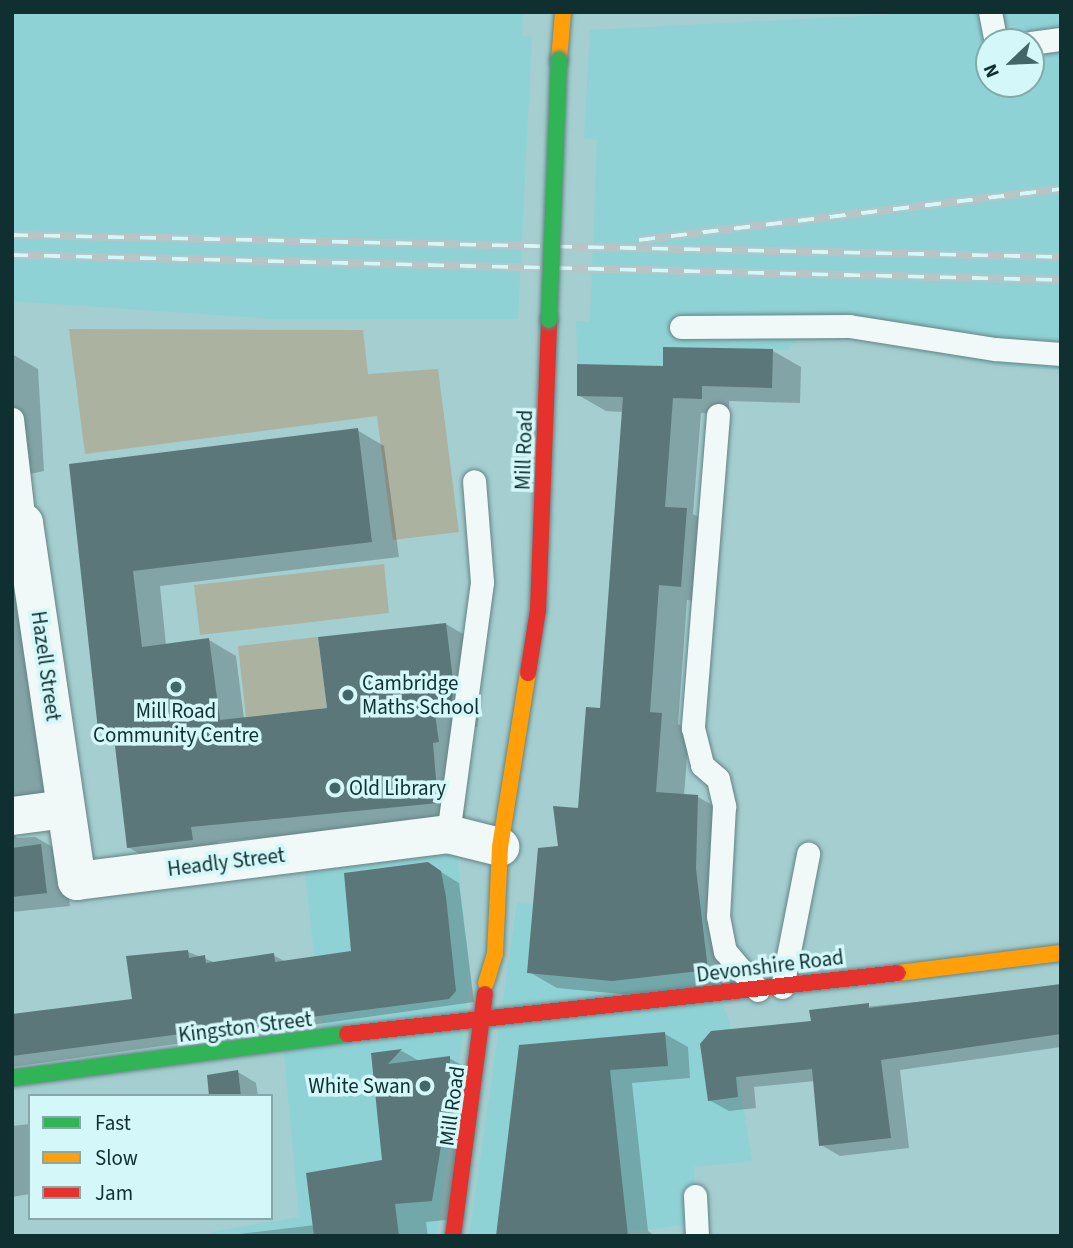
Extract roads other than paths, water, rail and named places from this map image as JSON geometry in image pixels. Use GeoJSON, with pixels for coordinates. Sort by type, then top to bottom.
{"type":"FeatureCollection","features":[{"type":"Feature","properties":{"kind":"street","name":"Mill Road"},"geometry":{"type":"LineString","coordinates":[[453,1236],[484,1018],[486,983],[495,954],[495,886],[500,847],[538,610],[563,12]]}},
{"type":"Feature","properties":{"kind":"street","name":"Hazell Street"},"geometry":{"type":"LineString","coordinates":[[18,523],[65,809]]}},
{"type":"Feature","properties":{"kind":"street","name":"Headly Street"},"geometry":{"type":"LineString","coordinates":[[65,809],[76,881],[448,834],[500,847]]}},
{"type":"Feature","properties":{"kind":"street"},"geometry":{"type":"LineString","coordinates":[[12,816],[65,809]]}},
{"type":"Feature","properties":{"kind":"street","name":"Devonshire Road"},"geometry":{"type":"LineString","coordinates":[[484,1018],[758,990],[1061,953]]}},
{"type":"Feature","properties":{"kind":"street","name":"Kingston Street"},"geometry":{"type":"LineString","coordinates":[[12,1078],[484,1018]]}},
{"type":"Feature","properties":{"kind":"lane"},"geometry":{"type":"LineString","coordinates":[[681,327],[849,326],[995,349],[1061,354]]}},
{"type":"Feature","properties":{"kind":"lane"},"geometry":{"type":"LineString","coordinates":[[718,415],[693,728],[702,765],[719,779],[724,806],[718,916],[725,951],[758,990]]}},
{"type":"Feature","properties":{"kind":"lane"},"geometry":{"type":"LineString","coordinates":[[12,419],[18,523]]}},
{"type":"Feature","properties":{"kind":"lane"},"geometry":{"type":"LineString","coordinates":[[448,834],[482,582],[474,481]]}},
{"type":"Feature","properties":{"kind":"lane"},"geometry":{"type":"LineString","coordinates":[[782,986],[808,855]]}},
{"type":"Feature","properties":{"kind":"lane"},"geometry":{"type":"LineString","coordinates":[[695,1196],[697,1236]]}},
{"type":"Feature","properties":{"kind":"railway"},"geometry":{"type":"LineString","coordinates":[[639,240],[1061,189]]}},
{"type":"Feature","properties":{"kind":"railway"},"geometry":{"type":"LineString","coordinates":[[12,235],[1061,257]]}},
{"type":"Feature","properties":{"kind":"railway"},"geometry":{"type":"LineString","coordinates":[[12,255],[1061,280]]}},
{"type":"Feature","properties":{"kind":"place","name":"Mill Road Community Centre"},"geometry":{"type":"Point","coordinates":[176,687]}},
{"type":"Feature","properties":{"kind":"place","name":"Cambridge Maths School"},"geometry":{"type":"Point","coordinates":[348,695]}},
{"type":"Feature","properties":{"kind":"place","name":"Old Library"},"geometry":{"type":"Point","coordinates":[335,788]}},
{"type":"Feature","properties":{"kind":"place","name":"White Swan"},"geometry":{"type":"Point","coordinates":[425,1086]}}]}
